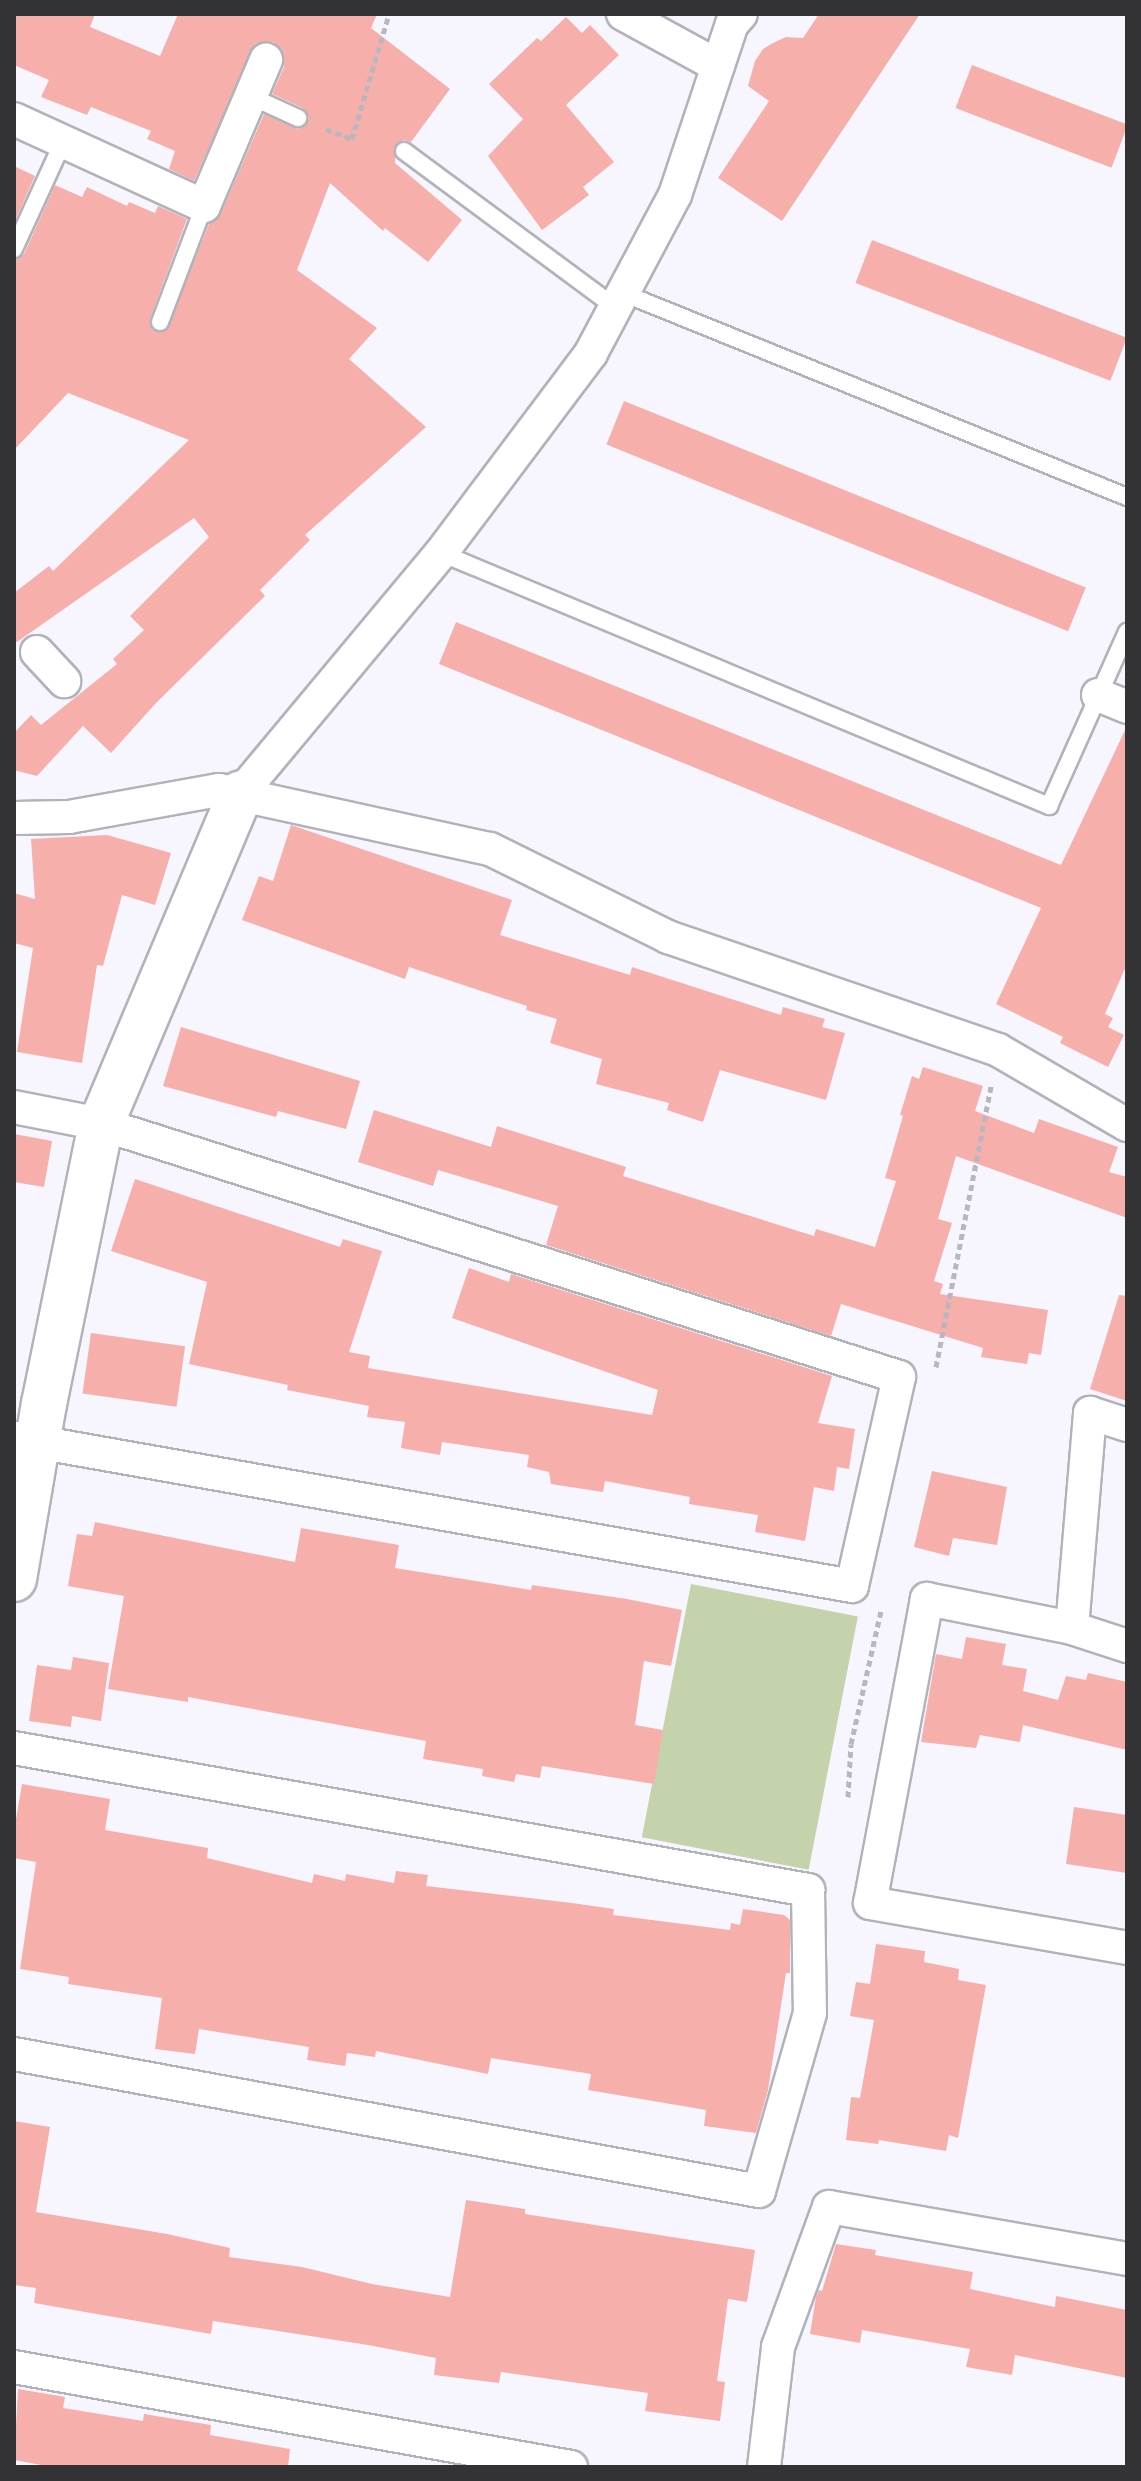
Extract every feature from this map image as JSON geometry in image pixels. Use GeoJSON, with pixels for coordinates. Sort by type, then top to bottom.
{"type":"FeatureCollection","features":[{"type":"Feature","properties":{"kind":"street"},"geometry":{"type":"LineString","coordinates":[[623,14],[718,66]]}},
{"type":"Feature","properties":{"kind":"street"},"geometry":{"type":"LineString","coordinates":[[14,1579],[26,1440],[101,1124],[241,793],[441,553],[591,353],[675,195],[732,24],[741,14]]}},
{"type":"Feature","properties":{"kind":"street"},"geometry":{"type":"LineString","coordinates":[[14,119],[204,206],[266,60]]}},
{"type":"Feature","properties":{"kind":"street"},"geometry":{"type":"LineString","coordinates":[[37,652],[64,681]]}},
{"type":"Feature","properties":{"kind":"street"},"geometry":{"type":"LineString","coordinates":[[14,818],[69,817],[219,790],[490,849],[668,937],[998,1050],[1127,1125]]}},
{"type":"Feature","properties":{"kind":"street"},"geometry":{"type":"LineString","coordinates":[[14,1107],[101,1124],[899,1377],[852,1586],[26,1440]]}},
{"type":"Feature","properties":{"kind":"street"},"geometry":{"type":"LineString","coordinates":[[1072,1628],[1090,1413],[1127,1425]]}},
{"type":"Feature","properties":{"kind":"street"},"geometry":{"type":"LineString","coordinates":[[1127,1646],[1072,1628],[927,1599],[870,1903],[1127,1948]]}},
{"type":"Feature","properties":{"kind":"street"},"geometry":{"type":"LineString","coordinates":[[14,1748],[808,1890],[810,2013],[759,2191],[14,2054]]}},
{"type":"Feature","properties":{"kind":"street"},"geometry":{"type":"LineString","coordinates":[[764,2467],[778,2347],[829,2207],[1127,2259]]}},
{"type":"Feature","properties":{"kind":"street"},"geometry":{"type":"LineString","coordinates":[[14,2367],[571,2467]]}},
{"type":"Feature","properties":{"kind":"lane"},"geometry":{"type":"LineString","coordinates":[[250,96],[298,118]]}},
{"type":"Feature","properties":{"kind":"lane"},"geometry":{"type":"LineString","coordinates":[[14,249],[63,142]]}},
{"type":"Feature","properties":{"kind":"lane"},"geometry":{"type":"LineString","coordinates":[[404,151],[620,300],[1127,497]]}},
{"type":"Feature","properties":{"kind":"lane"},"geometry":{"type":"LineString","coordinates":[[160,322],[204,206]]}},
{"type":"Feature","properties":{"kind":"lane"},"geometry":{"type":"LineString","coordinates":[[441,553],[1049,806],[1113,701],[1127,632]]}},
{"type":"Feature","properties":{"kind":"path"},"geometry":{"type":"LineString","coordinates":[[298,118],[352,139],[389,14]]}},
{"type":"Feature","properties":{"kind":"green space"},"geometry":{"type":"Polygon","coordinates":[[[691,1584],[858,1616],[809,1870],[642,1837],[691,1584]]]}},
{"type":"Feature","properties":{"kind":"building"},"geometry":{"type":"Polygon","coordinates":[[[14,14],[95,14],[90,27],[160,56],[178,14],[377,14],[371,28],[450,89],[411,142],[404,140],[396,144],[395,163],[462,220],[428,262],[385,228],[383,231],[330,183],[297,270],[377,328],[349,359],[426,427],[305,535],[310,540],[260,590],[265,596],[156,703],[111,753],[83,726],[37,776],[14,770],[14,733],[31,715],[41,725],[117,664],[113,659],[144,630],[130,616],[209,537],[194,518],[14,644],[14,593],[49,566],[53,571],[189,440],[68,393],[14,450],[14,260],[24,254],[55,185],[82,197],[87,187],[127,206],[129,202],[155,213],[158,206],[187,219],[150,319],[152,330],[166,331],[209,224],[221,213],[264,114],[298,129],[305,126],[309,118],[303,108],[272,94],[284,67],[282,49],[273,42],[255,44],[194,181],[169,169],[175,151],[147,139],[151,131],[91,107],[87,115],[41,97],[49,80],[14,65],[14,14]]]}},
{"type":"Feature","properties":{"kind":"building"},"geometry":{"type":"Polygon","coordinates":[[[819,14],[920,14],[782,221],[718,178],[769,101],[748,86],[755,61],[763,49],[773,43],[786,37],[803,38],[819,14]]]}},
{"type":"Feature","properties":{"kind":"building"},"geometry":{"type":"Polygon","coordinates":[[[566,17],[582,33],[590,25],[619,55],[566,105],[614,162],[583,187],[589,195],[542,230],[488,156],[523,119],[489,84],[537,38],[541,41],[566,17]]]}},
{"type":"Feature","properties":{"kind":"building"},"geometry":{"type":"Polygon","coordinates":[[[972,65],[1127,124],[1111,168],[956,108],[972,65]]]}},
{"type":"Feature","properties":{"kind":"building"},"geometry":{"type":"Polygon","coordinates":[[[14,166],[35,176],[14,223],[14,166]]]}},
{"type":"Feature","properties":{"kind":"building"},"geometry":{"type":"Polygon","coordinates":[[[872,240],[1127,338],[1110,381],[856,283],[872,240]]]}},
{"type":"Feature","properties":{"kind":"building"},"geometry":{"type":"Polygon","coordinates":[[[624,401],[1086,588],[1068,631],[606,445],[624,401]]]}},
{"type":"Feature","properties":{"kind":"building"},"geometry":{"type":"Polygon","coordinates":[[[456,622],[1061,865],[1127,726],[1127,964],[1105,1014],[1113,1018],[1108,1027],[1124,1035],[1108,1067],[1060,1043],[1063,1037],[996,1004],[1041,908],[439,664],[456,622]]]}},
{"type":"Feature","properties":{"kind":"building"},"geometry":{"type":"Polygon","coordinates":[[[291,825],[512,900],[500,935],[630,975],[632,967],[781,1015],[783,1007],[825,1019],[822,1027],[845,1033],[826,1100],[720,1070],[703,1122],[667,1110],[669,1103],[596,1084],[602,1059],[550,1043],[557,1019],[409,967],[405,979],[242,920],[259,876],[273,881],[291,825]]]}},
{"type":"Feature","properties":{"kind":"building"},"geometry":{"type":"Polygon","coordinates":[[[107,835],[171,853],[155,905],[122,895],[103,966],[97,965],[82,1063],[17,1052],[33,948],[14,943],[14,893],[35,899],[31,839],[107,835]]]}},
{"type":"Feature","properties":{"kind":"building"},"geometry":{"type":"Polygon","coordinates":[[[181,1027],[360,1081],[346,1129],[278,1111],[276,1117],[163,1086],[181,1027]]]}},
{"type":"Feature","properties":{"kind":"building"},"geometry":{"type":"Polygon","coordinates":[[[923,1067],[983,1086],[975,1111],[1034,1133],[1039,1119],[1118,1147],[1109,1172],[1127,1177],[1127,1218],[956,1156],[938,1219],[952,1223],[934,1281],[943,1284],[940,1294],[1048,1310],[1041,1355],[1029,1353],[1027,1364],[981,1357],[983,1348],[841,1304],[831,1336],[546,1245],[558,1206],[438,1170],[433,1186],[358,1162],[374,1110],[491,1147],[497,1126],[626,1167],[623,1176],[814,1236],[816,1229],[875,1247],[896,1181],[885,1178],[903,1116],[900,1115],[912,1076],[919,1079],[923,1067]]]}},
{"type":"Feature","properties":{"kind":"building"},"geometry":{"type":"Polygon","coordinates":[[[14,1134],[52,1141],[44,1187],[14,1182],[14,1134]]]}},
{"type":"Feature","properties":{"kind":"building"},"geometry":{"type":"Polygon","coordinates":[[[135,1179],[340,1247],[343,1239],[382,1251],[349,1352],[370,1356],[368,1368],[652,1415],[658,1390],[452,1318],[469,1268],[509,1282],[511,1274],[832,1376],[818,1423],[855,1429],[849,1469],[837,1467],[834,1491],[814,1487],[805,1541],[755,1532],[758,1515],[689,1504],[690,1497],[605,1481],[603,1492],[551,1484],[549,1472],[527,1467],[529,1455],[442,1442],[440,1455],[401,1448],[405,1422],[367,1417],[369,1406],[287,1390],[288,1385],[189,1364],[207,1282],[111,1251],[135,1179]]]}},
{"type":"Feature","properties":{"kind":"building"},"geometry":{"type":"Polygon","coordinates":[[[1119,1295],[1127,1296],[1127,1401],[1090,1389],[1119,1295]]]}},
{"type":"Feature","properties":{"kind":"building"},"geometry":{"type":"Polygon","coordinates":[[[91,1333],[185,1346],[177,1407],[83,1393],[91,1333]]]}},
{"type":"Feature","properties":{"kind":"building"},"geometry":{"type":"Polygon","coordinates":[[[932,1471],[1007,1487],[997,1545],[953,1538],[949,1556],[914,1547],[932,1471]]]}},
{"type":"Feature","properties":{"kind":"building"},"geometry":{"type":"Polygon","coordinates":[[[95,1522],[295,1562],[301,1528],[399,1545],[395,1568],[531,1590],[532,1585],[682,1610],[671,1666],[644,1661],[635,1725],[663,1730],[654,1784],[542,1766],[540,1778],[516,1774],[514,1782],[482,1776],[483,1769],[423,1759],[426,1741],[188,1697],[188,1702],[108,1689],[124,1596],[68,1586],[77,1534],[92,1536],[95,1522]]]}},
{"type":"Feature","properties":{"kind":"building"},"geometry":{"type":"Polygon","coordinates":[[[966,1637],[1006,1644],[1002,1665],[1027,1669],[1023,1691],[1058,1700],[1066,1676],[1086,1680],[1088,1673],[1127,1682],[1127,1750],[1023,1725],[1020,1742],[980,1735],[976,1748],[921,1742],[936,1654],[962,1659],[966,1637]]]}},
{"type":"Feature","properties":{"kind":"building"},"geometry":{"type":"Polygon","coordinates":[[[73,1657],[109,1663],[101,1721],[72,1716],[71,1727],[29,1721],[37,1665],[71,1670],[73,1657]]]}},
{"type":"Feature","properties":{"kind":"building"},"geometry":{"type":"Polygon","coordinates":[[[22,1784],[110,1799],[105,1830],[208,1848],[207,1858],[312,1883],[314,1874],[345,1881],[346,1874],[394,1883],[396,1871],[428,1875],[426,1886],[614,1909],[613,1915],[730,1930],[731,1923],[740,1925],[743,1909],[784,1915],[790,1920],[790,1973],[786,1973],[768,2090],[756,2133],[704,2126],[706,2110],[588,2090],[591,2074],[491,2058],[488,2074],[376,2051],[375,2057],[347,2053],[345,2066],[307,2060],[309,2047],[199,2029],[195,2054],[155,2049],[162,1998],[68,1984],[69,1977],[20,1969],[36,1862],[14,1858],[14,1831],[22,1784]]]}},
{"type":"Feature","properties":{"kind":"building"},"geometry":{"type":"Polygon","coordinates":[[[1074,1807],[1127,1815],[1127,1873],[1066,1864],[1074,1807]]]}},
{"type":"Feature","properties":{"kind":"building"},"geometry":{"type":"Polygon","coordinates":[[[876,1944],[925,1951],[924,1962],[959,1969],[958,1980],[986,1985],[958,2138],[949,2135],[946,2151],[879,2140],[878,2144],[846,2140],[851,2097],[860,2098],[874,2020],[850,2016],[856,1982],[870,1984],[876,1944]]]}},
{"type":"Feature","properties":{"kind":"building"},"geometry":{"type":"Polygon","coordinates":[[[14,2121],[50,2127],[36,2212],[167,2234],[230,2248],[229,2257],[302,2267],[372,2284],[450,2297],[466,2200],[525,2209],[525,2214],[755,2250],[747,2302],[728,2299],[717,2381],[725,2382],[720,2421],[645,2411],[648,2393],[501,2372],[499,2383],[434,2375],[436,2358],[368,2345],[213,2321],[211,2334],[34,2303],[36,2288],[14,2285],[14,2121]]]}},
{"type":"Feature","properties":{"kind":"building"},"geometry":{"type":"Polygon","coordinates":[[[836,2244],[876,2250],[875,2255],[973,2272],[970,2289],[1055,2307],[1056,2296],[1127,2310],[1127,2378],[1015,2355],[1012,2375],[966,2367],[970,2349],[862,2330],[860,2343],[810,2334],[816,2297],[819,2290],[822,2291],[836,2244]]]}},
{"type":"Feature","properties":{"kind":"building"},"geometry":{"type":"Polygon","coordinates":[[[18,2389],[65,2397],[63,2408],[143,2421],[144,2414],[211,2425],[210,2435],[290,2449],[288,2467],[52,2467],[14,2460],[18,2389]]]}}]}
